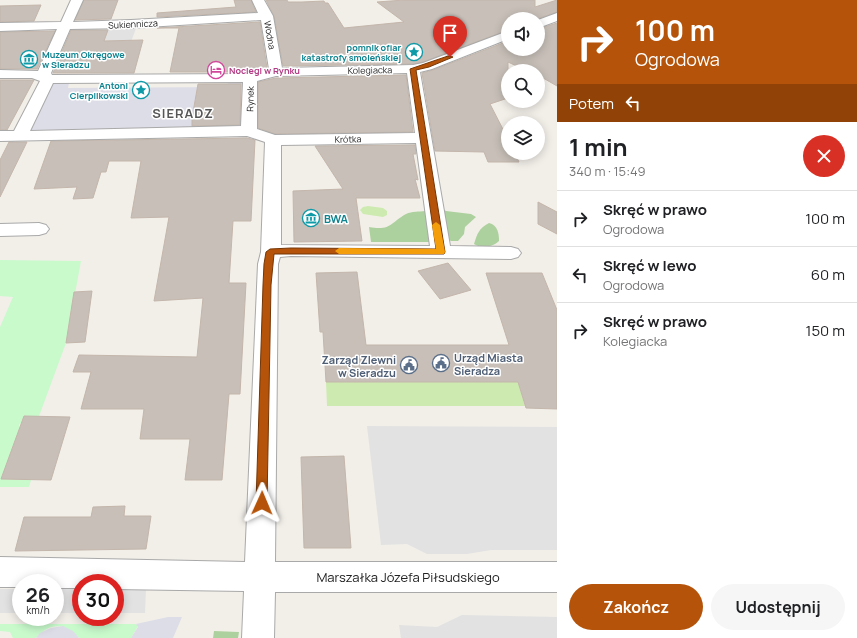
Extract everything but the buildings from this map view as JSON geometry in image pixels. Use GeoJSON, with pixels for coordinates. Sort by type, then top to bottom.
{"type":"FeatureCollection","features":[{"type":"Feature","properties":{"kind":"street"},"geometry":{"type":"LineString","coordinates":[[6,139],[48,79],[44,74],[67,26],[77,0]]}},
{"type":"Feature","properties":{"kind":"street","name":"Wodna"},"geometry":{"type":"LineString","coordinates":[[258,0],[267,16],[276,72]]}},
{"type":"Feature","properties":{"kind":"street","name":"Sukiennicza"},"geometry":{"type":"LineString","coordinates":[[0,27],[131,24],[267,16]]}},
{"type":"Feature","properties":{"kind":"street"},"geometry":{"type":"LineString","coordinates":[[545,21],[557,17]]}},
{"type":"Feature","properties":{"kind":"street","name":"Kolegiacka"},"geometry":{"type":"LineString","coordinates":[[250,78],[276,72],[413,69],[427,66],[501,38]]}},
{"type":"Feature","properties":{"kind":"street"},"geometry":{"type":"LineString","coordinates":[[413,69],[441,252]]}},
{"type":"Feature","properties":{"kind":"street","name":"Rynek"},"geometry":{"type":"LineString","coordinates":[[0,74],[33,74],[48,79],[250,78],[249,131]]}},
{"type":"Feature","properties":{"kind":"street"},"geometry":{"type":"LineString","coordinates":[[6,139],[249,131],[273,140],[270,252],[268,264],[265,340],[258,638]]}},
{"type":"Feature","properties":{"kind":"street","name":"Krótka"},"geometry":{"type":"LineString","coordinates":[[273,140],[423,138]]}},
{"type":"Feature","properties":{"kind":"street"},"geometry":{"type":"LineString","coordinates":[[0,230],[38,229]]}},
{"type":"Feature","properties":{"kind":"street"},"geometry":{"type":"LineString","coordinates":[[270,252],[291,250],[511,253]]}},
{"type":"Feature","properties":{"kind":"street","name":"Marszałka Józefa Piłsudskiego"},"geometry":{"type":"LineString","coordinates":[[0,572],[259,577],[557,577]]}},
{"type":"Feature","properties":{"kind":"green space"},"geometry":{"type":"Polygon","coordinates":[[[368,206],[383,208],[387,211],[387,215],[383,217],[363,214],[360,210],[363,207],[368,206]]]}},
{"type":"Feature","properties":{"kind":"green space"},"geometry":{"type":"Polygon","coordinates":[[[443,209],[446,211],[471,214],[476,217],[465,227],[464,234],[458,241],[451,241],[447,239],[443,209]]]}},
{"type":"Feature","properties":{"kind":"green space"},"geometry":{"type":"Polygon","coordinates":[[[425,211],[429,242],[371,242],[369,227],[386,227],[408,213],[425,211]]]}},
{"type":"Feature","properties":{"kind":"green space"},"geometry":{"type":"Polygon","coordinates":[[[489,223],[496,228],[499,241],[494,245],[487,247],[477,246],[474,244],[476,237],[483,227],[489,223]]]}},
{"type":"Feature","properties":{"kind":"green space"},"geometry":{"type":"Polygon","coordinates":[[[0,260],[81,261],[66,343],[38,419],[19,424],[20,429],[1,479],[31,480],[29,487],[0,487],[0,327],[13,297],[0,296],[0,260]]]}},
{"type":"Feature","properties":{"kind":"green space"},"geometry":{"type":"Polygon","coordinates":[[[326,382],[518,382],[525,406],[327,406],[326,382]]]}},
{"type":"Feature","properties":{"kind":"green space"},"geometry":{"type":"Polygon","coordinates":[[[0,624],[12,624],[12,626],[58,626],[47,629],[36,638],[13,638],[10,632],[0,631],[0,624]]]}},
{"type":"Feature","properties":{"kind":"green space"},"geometry":{"type":"Polygon","coordinates":[[[64,624],[72,624],[72,626],[124,626],[124,624],[136,624],[138,626],[131,638],[79,638],[69,629],[58,626],[64,626],[64,624]]]}},
{"type":"Feature","properties":{"kind":"green space"},"geometry":{"type":"Polygon","coordinates":[[[214,631],[239,632],[238,638],[213,638],[214,631]]]}},
{"type":"Feature","properties":{"kind":"shaded area"},"geometry":{"type":"Polygon","coordinates":[[[136,28],[130,45],[102,46],[108,29],[136,28]]]}},
{"type":"Feature","properties":{"kind":"shaded area"},"geometry":{"type":"Polygon","coordinates":[[[48,79],[58,84],[69,83],[68,88],[227,87],[228,82],[250,82],[249,131],[19,136],[48,79]]]}},
{"type":"Feature","properties":{"kind":"shaded area"},"geometry":{"type":"Polygon","coordinates":[[[367,426],[557,427],[557,550],[491,550],[467,554],[427,554],[407,544],[381,545],[367,426]]]}},
{"type":"Feature","properties":{"kind":"shaded area"},"geometry":{"type":"Polygon","coordinates":[[[0,589],[12,589],[12,613],[0,613],[0,589]]]}},
{"type":"Feature","properties":{"kind":"shaded area"},"geometry":{"type":"Polygon","coordinates":[[[64,589],[72,589],[72,613],[64,613],[64,589]]]}},
{"type":"Feature","properties":{"kind":"shaded area"},"geometry":{"type":"Polygon","coordinates":[[[124,589],[146,589],[145,613],[124,613],[124,589]]]}},
{"type":"Feature","properties":{"kind":"shaded area"},"geometry":{"type":"Polygon","coordinates":[[[462,615],[557,617],[557,638],[401,638],[399,625],[437,627],[462,615]]]}},
{"type":"Feature","properties":{"kind":"shaded area"},"geometry":{"type":"Polygon","coordinates":[[[168,617],[182,617],[173,638],[131,638],[138,627],[136,624],[168,617]]]}},
{"type":"Feature","properties":{"kind":"shaded area"},"geometry":{"type":"Polygon","coordinates":[[[63,626],[73,631],[79,638],[36,638],[40,633],[51,628],[63,626]]]}},
{"type":"Feature","properties":{"kind":"slow traffic"},"geometry":{"type":"LineString","coordinates":[[339,251],[441,252],[436,225]]}},
{"type":"Feature","properties":{"kind":"place","name":"pomnik ofiar katastrofy smoleńskiej"},"geometry":{"type":"Point","coordinates":[414,52]}},
{"type":"Feature","properties":{"kind":"place","name":"Muzeum Okręgowe w Sieradzu"},"geometry":{"type":"Point","coordinates":[29,59]}},
{"type":"Feature","properties":{"kind":"place","name":"Noclegi w Rynku"},"geometry":{"type":"Point","coordinates":[216,70]}},
{"type":"Feature","properties":{"kind":"place","name":"Antoni Cierplikowski"},"geometry":{"type":"Point","coordinates":[141,90]}},
{"type":"Feature","properties":{"kind":"place","name":"BWA"},"geometry":{"type":"Point","coordinates":[311,218]}},
{"type":"Feature","properties":{"kind":"place","name":"Urząd Miasta Sieradza"},"geometry":{"type":"Point","coordinates":[441,363]}},
{"type":"Feature","properties":{"kind":"place","name":"Zarząd Zlewni w Sieradzu"},"geometry":{"type":"Point","coordinates":[409,365]}},
{"type":"Feature","properties":{"kind":"district","name":"SIERADZ"},"geometry":{"type":"Point","coordinates":[183,113]}},
{"type":"Feature","properties":{"kind":"route"},"geometry":{"type":"LineString","coordinates":[[262,503],[264,363],[268,264],[270,252],[291,250],[441,252],[413,69],[421,68],[450,57]]}}]}
